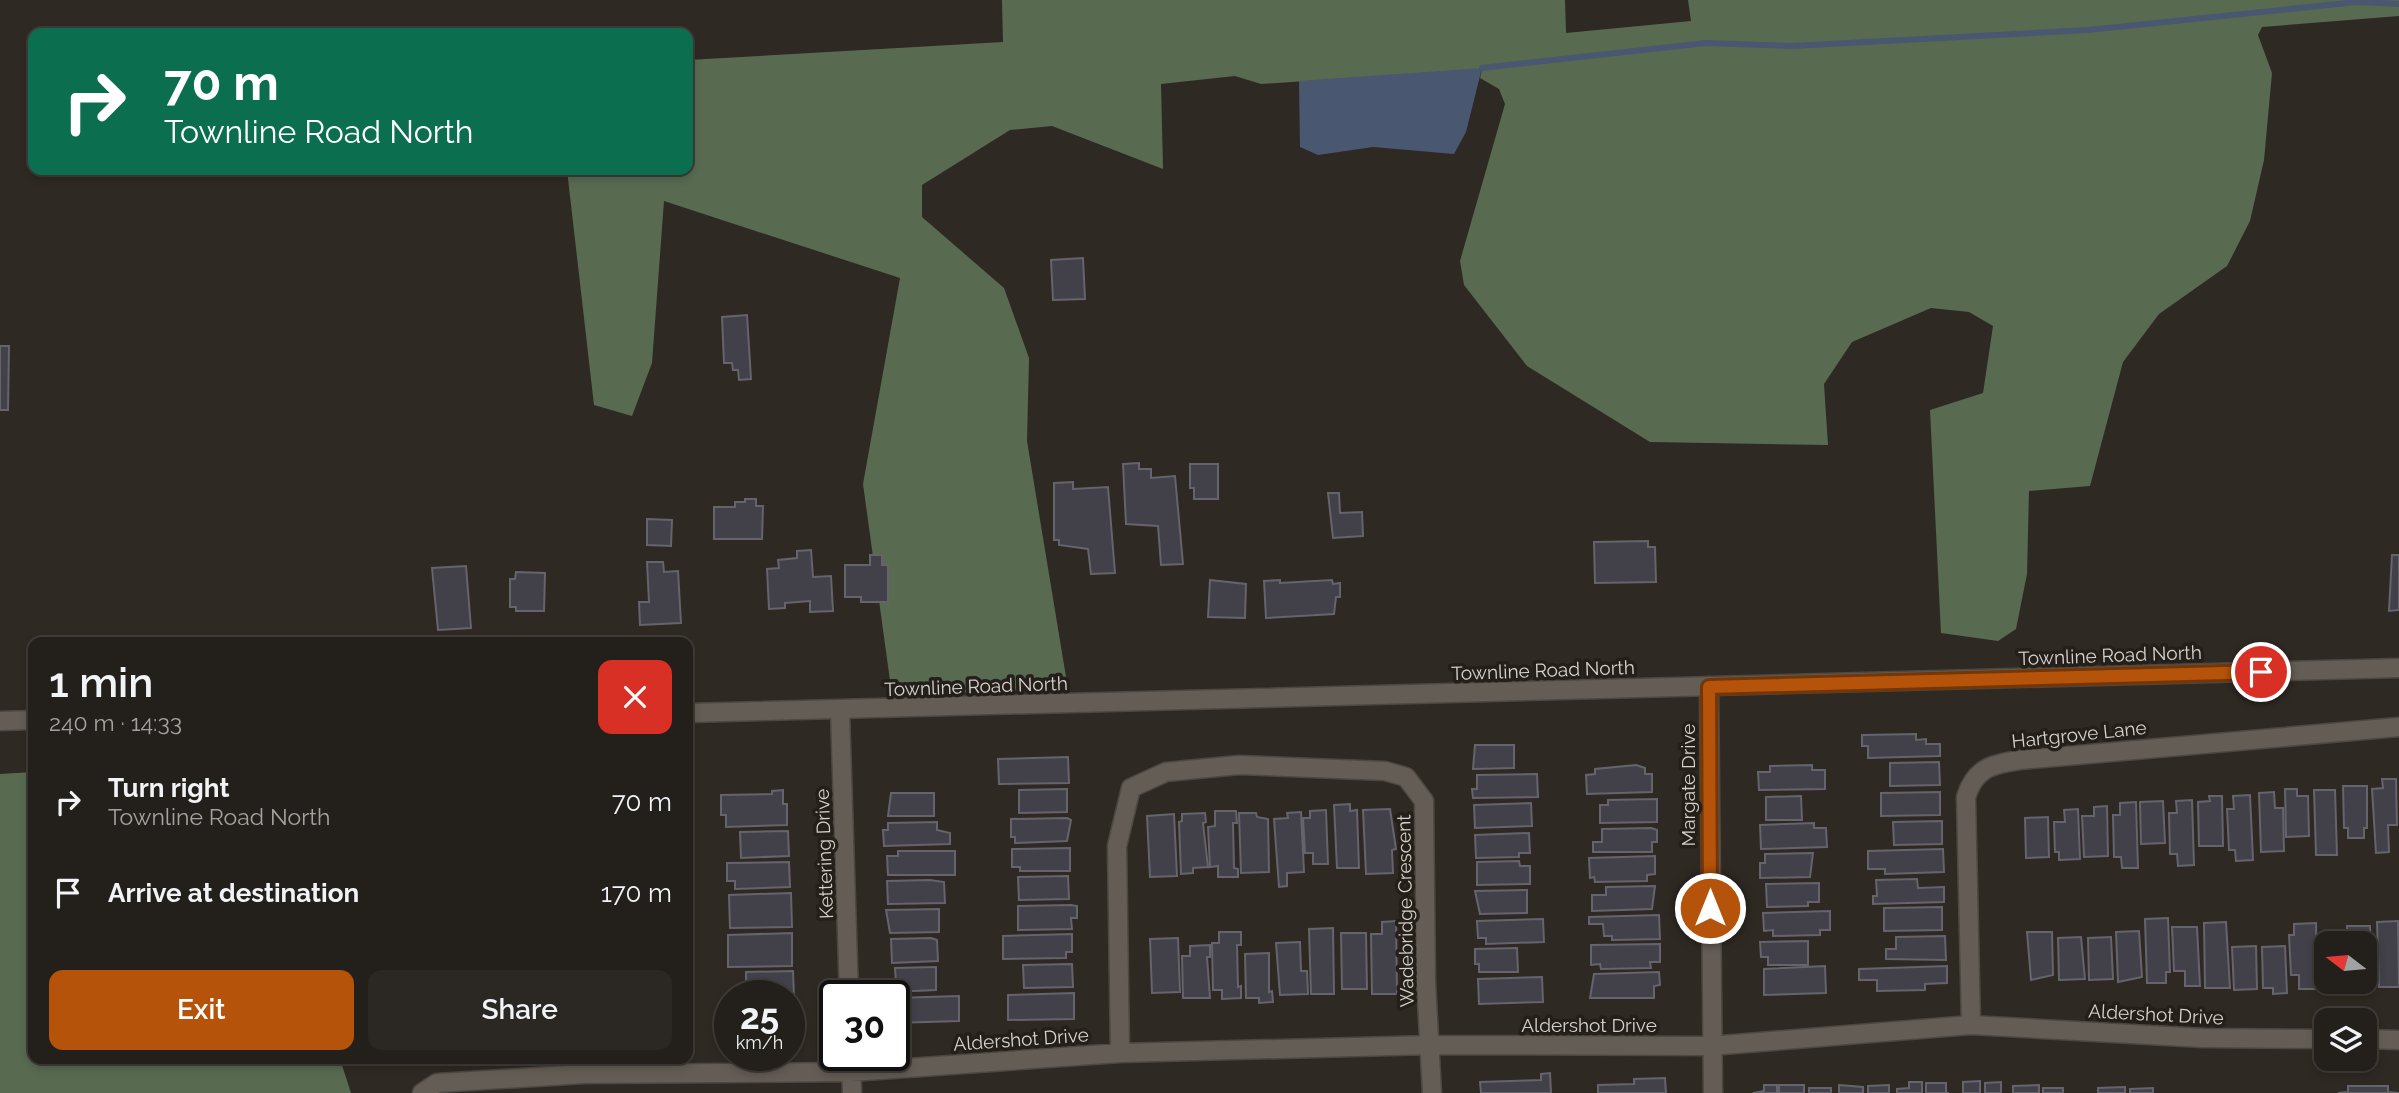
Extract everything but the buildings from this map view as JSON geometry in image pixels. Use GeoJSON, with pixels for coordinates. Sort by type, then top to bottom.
{"type":"FeatureCollection","features":[{"type":"Feature","properties":{"kind":"street","name":"Townline Road North"},"geometry":{"type":"LineString","coordinates":[[693,713],[2399,668]]}},
{"type":"Feature","properties":{"kind":"street","name":"Margate Drive"},"geometry":{"type":"LineString","coordinates":[[1709,687],[1710,1046],[1713,1093]]}},
{"type":"Feature","properties":{"kind":"street","name":"Kettering Drive"},"geometry":{"type":"LineString","coordinates":[[840,711],[848,980]]}},
{"type":"Feature","properties":{"kind":"street"},"geometry":{"type":"LineString","coordinates":[[0,721],[28,720]]}},
{"type":"Feature","properties":{"kind":"street","name":"Hartgrove Lane"},"geometry":{"type":"LineString","coordinates":[[1971,1025],[1966,797],[1970,782],[1980,770],[2020,760],[2399,727]]}},
{"type":"Feature","properties":{"kind":"street","name":"Wadebridge Crescent"},"geometry":{"type":"LineString","coordinates":[[1120,1053],[1117,846],[1131,788],[1166,772],[1239,765],[1384,771],[1406,777],[1424,801],[1426,982],[1432,1093]]}},
{"type":"Feature","properties":{"kind":"street","name":"Aldershot Drive"},"geometry":{"type":"LineString","coordinates":[[910,1062],[1430,1045],[1710,1046],[1971,1025],[2203,1038],[2314,1039]]}},
{"type":"Feature","properties":{"kind":"street"},"geometry":{"type":"LineString","coordinates":[[2377,1040],[2399,1040]]}},
{"type":"Feature","properties":{"kind":"street","name":"Aldershot Drive"},"geometry":{"type":"LineString","coordinates":[[422,1093],[437,1083],[584,1066],[819,1064]]}},
{"type":"Feature","properties":{"kind":"street"},"geometry":{"type":"LineString","coordinates":[[851,1071],[852,1093]]}},
{"type":"Feature","properties":{"kind":"green space"},"geometry":{"type":"Polygon","coordinates":[[[1002,0],[1565,0],[1566,33],[1691,21],[1688,0],[2399,0],[2399,16],[2262,27],[2258,35],[2272,73],[2264,160],[2250,221],[2227,266],[2159,314],[2123,362],[2090,486],[2029,491],[2027,574],[2016,629],[1998,641],[1941,633],[1930,410],[1983,393],[1993,326],[1969,312],[1931,308],[1852,342],[1824,384],[1828,445],[1650,442],[1527,366],[1464,285],[1460,261],[1505,104],[1499,89],[1480,78],[1482,69],[1261,84],[1235,76],[1161,84],[1163,169],[1052,126],[1010,130],[922,185],[922,217],[1004,288],[1029,358],[1027,441],[1068,689],[892,695],[863,484],[900,278],[664,201],[652,363],[632,416],[594,405],[568,175],[693,175],[693,60],[1003,42],[1002,0]]]}},
{"type":"Feature","properties":{"kind":"green space"},"geometry":{"type":"Polygon","coordinates":[[[28,772],[28,1064],[342,1064],[351,1093],[0,1093],[0,774],[28,772]]]}},
{"type":"Feature","properties":{"kind":"water"},"geometry":{"type":"Polygon","coordinates":[[[1482,68],[1466,132],[1454,154],[1373,147],[1318,155],[1300,147],[1299,81],[1482,68]]]}},
{"type":"Feature","properties":{"kind":"waterway"},"geometry":{"type":"LineString","coordinates":[[1482,68],[1706,43],[1792,46],[2088,30],[2357,2],[2399,4]]}},
{"type":"Feature","properties":{"kind":"route"},"geometry":{"type":"LineString","coordinates":[[1710,908],[1709,687],[2261,672]]}}]}
